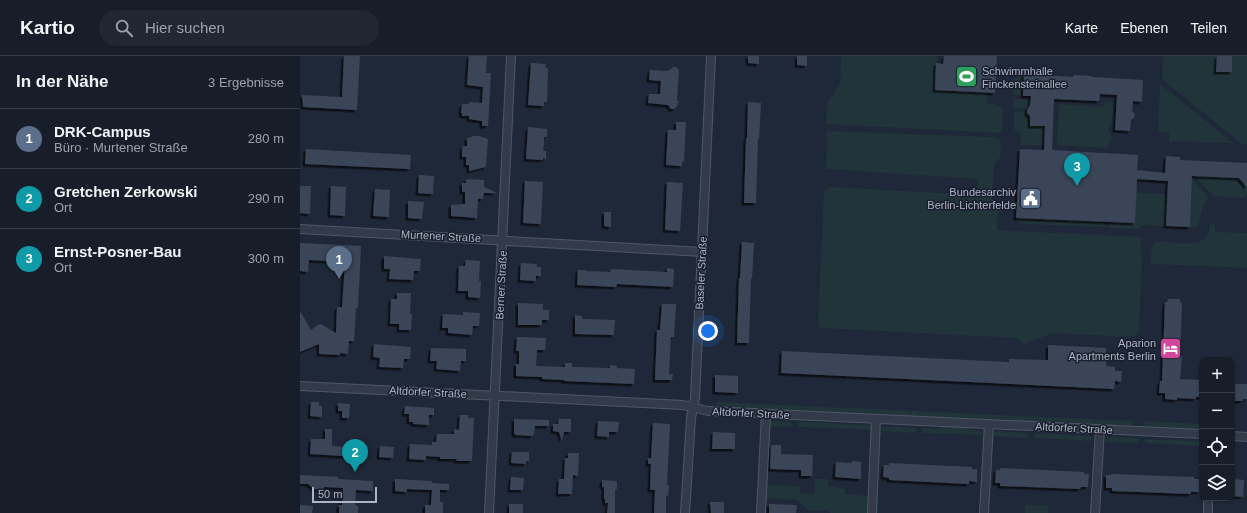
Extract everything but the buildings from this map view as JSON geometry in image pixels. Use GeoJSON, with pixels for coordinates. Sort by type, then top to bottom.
{"type":"FeatureCollection","features":[{"type":"Feature","properties":{"kind":"street","name":"Berner Straße"},"geometry":{"type":"LineString","coordinates":[[489,513],[511,56]]}},
{"type":"Feature","properties":{"kind":"street","name":"Baseler Straße"},"geometry":{"type":"LineString","coordinates":[[685,513],[691,418],[695,398],[711,56]]}},
{"type":"Feature","properties":{"kind":"street","name":"Murtener Straße"},"geometry":{"type":"LineString","coordinates":[[300,229],[702,252]]}},
{"type":"Feature","properties":{"kind":"street","name":"Altdorfer Straße"},"geometry":{"type":"LineString","coordinates":[[300,386],[684,405],[708,411],[1199,434]]}},
{"type":"Feature","properties":{"kind":"street"},"geometry":{"type":"LineString","coordinates":[[761,513],[766,414]]}},
{"type":"Feature","properties":{"kind":"street"},"geometry":{"type":"LineString","coordinates":[[872,513],[876,419]]}},
{"type":"Feature","properties":{"kind":"street"},"geometry":{"type":"LineString","coordinates":[[984,513],[989,424]]}},
{"type":"Feature","properties":{"kind":"street"},"geometry":{"type":"LineString","coordinates":[[1096,513],[1100,429]]}},
{"type":"Feature","properties":{"kind":"street"},"geometry":{"type":"LineString","coordinates":[[1235,436],[1247,437]]}},
{"type":"Feature","properties":{"kind":"street"},"geometry":{"type":"LineString","coordinates":[[1208,501],[1208,513]]}},
{"type":"Feature","properties":{"kind":"green space"},"geometry":{"type":"Polygon","coordinates":[[[841,56],[937,56],[935,90],[987,93],[987,104],[995,104],[995,106],[1003,107],[1002,131],[998,133],[826,124],[827,103],[840,84],[841,56]]]}},
{"type":"Feature","properties":{"kind":"green space"},"geometry":{"type":"Polygon","coordinates":[[[1163,56],[1217,56],[1216,72],[1231,72],[1232,56],[1247,56],[1247,144],[1242,144],[1162,79],[1163,56]]]}},
{"type":"Feature","properties":{"kind":"green space"},"geometry":{"type":"Polygon","coordinates":[[[1019,74],[1024,74],[1023,96],[1014,95],[1015,78],[1019,74]]]}},
{"type":"Feature","properties":{"kind":"green space"},"geometry":{"type":"Polygon","coordinates":[[[1160,84],[1233,143],[1169,141],[1169,133],[1158,132],[1160,84]]]}},
{"type":"Feature","properties":{"kind":"green space"},"geometry":{"type":"Polygon","coordinates":[[[1014,99],[1031,100],[1031,104],[1027,108],[1014,108],[1014,99]]]}},
{"type":"Feature","properties":{"kind":"green space"},"geometry":{"type":"Polygon","coordinates":[[[1105,101],[1112,102],[1113,106],[1112,120],[1108,129],[1108,132],[1112,138],[1108,142],[1108,148],[1057,145],[1059,104],[1103,107],[1105,101]]]}},
{"type":"Feature","properties":{"kind":"green space"},"geometry":{"type":"Polygon","coordinates":[[[1014,111],[1027,112],[1030,114],[1030,126],[1045,126],[1044,146],[1020,145],[1021,132],[1014,129],[1014,111]]]}},
{"type":"Feature","properties":{"kind":"green space"},"geometry":{"type":"Polygon","coordinates":[[[827,131],[992,137],[998,139],[1000,141],[1001,154],[999,159],[994,163],[992,200],[998,205],[997,230],[1140,237],[1142,258],[1139,331],[1137,335],[1131,337],[1053,333],[1023,344],[1017,338],[821,328],[818,322],[824,193],[826,189],[831,187],[977,195],[978,179],[826,169],[827,131]]]}},
{"type":"Feature","properties":{"kind":"green space"},"geometry":{"type":"Polygon","coordinates":[[[1195,176],[1242,178],[1247,183],[1247,195],[1244,198],[1213,196],[1195,176]]]}},
{"type":"Feature","properties":{"kind":"green space"},"geometry":{"type":"Polygon","coordinates":[[[1192,179],[1209,198],[1204,204],[1198,227],[1190,227],[1192,179]]]}},
{"type":"Feature","properties":{"kind":"green space"},"geometry":{"type":"Polygon","coordinates":[[[1136,193],[1167,194],[1166,226],[1142,225],[1136,229],[1109,228],[1109,222],[1135,223],[1136,193]]]}},
{"type":"Feature","properties":{"kind":"green space"},"geometry":{"type":"Polygon","coordinates":[[[1016,218],[1105,222],[1105,227],[1023,224],[1018,222],[1016,218]]]}},
{"type":"Feature","properties":{"kind":"green space"},"geometry":{"type":"Polygon","coordinates":[[[1215,224],[1215,232],[1247,233],[1247,268],[1151,264],[1152,249],[1157,241],[1183,244],[1197,242],[1207,236],[1210,225],[1215,224]]]}},
{"type":"Feature","properties":{"kind":"green space"},"geometry":{"type":"Polygon","coordinates":[[[717,402],[1133,421],[1131,427],[716,407],[717,402]]]}},
{"type":"Feature","properties":{"kind":"green space"},"geometry":{"type":"Polygon","coordinates":[[[771,421],[791,422],[792,427],[769,426],[771,421]]]}},
{"type":"Feature","properties":{"kind":"green space"},"geometry":{"type":"Polygon","coordinates":[[[1144,421],[1199,424],[1199,430],[1145,427],[1144,421]]]}},
{"type":"Feature","properties":{"kind":"green space"},"geometry":{"type":"Polygon","coordinates":[[[799,422],[870,425],[872,430],[798,427],[799,422]]]}},
{"type":"Feature","properties":{"kind":"green space"},"geometry":{"type":"Polygon","coordinates":[[[883,426],[915,428],[916,433],[881,431],[883,426]]]}},
{"type":"Feature","properties":{"kind":"green space"},"geometry":{"type":"Polygon","coordinates":[[[940,426],[967,427],[970,430],[981,431],[983,435],[922,433],[922,428],[937,429],[940,426]]]}},
{"type":"Feature","properties":{"kind":"green space"},"geometry":{"type":"Polygon","coordinates":[[[995,431],[1027,433],[1028,438],[993,436],[995,431]]]}},
{"type":"Feature","properties":{"kind":"green space"},"geometry":{"type":"Polygon","coordinates":[[[1035,433],[1091,436],[1093,441],[1034,438],[1035,433]]]}},
{"type":"Feature","properties":{"kind":"green space"},"geometry":{"type":"Polygon","coordinates":[[[1107,437],[1138,438],[1139,443],[1105,442],[1107,437]]]}},
{"type":"Feature","properties":{"kind":"green space"},"geometry":{"type":"Polygon","coordinates":[[[1145,439],[1199,441],[1199,446],[1145,443],[1145,439]]]}},
{"type":"Feature","properties":{"kind":"green space"},"geometry":{"type":"Polygon","coordinates":[[[815,479],[828,479],[828,485],[845,489],[845,494],[867,496],[867,513],[830,513],[829,510],[808,511],[798,500],[764,497],[764,485],[800,486],[800,493],[815,494],[815,479]]]}},
{"type":"Feature","properties":{"kind":"green space"},"geometry":{"type":"Polygon","coordinates":[[[1025,505],[1048,506],[1048,513],[1025,513],[1025,505]]]}},
{"type":"Feature","properties":{"kind":"place","name":"Schwimmhalle Finckensteinallee"},"geometry":{"type":"Point","coordinates":[966,77]}},
{"type":"Feature","properties":{"kind":"place","name":"Ernst-Posner-Bau"},"geometry":{"type":"Point","coordinates":[1077,186]}},
{"type":"Feature","properties":{"kind":"place","name":"Bundesarchiv Berlin-Lichterfelde"},"geometry":{"type":"Point","coordinates":[1031,198]}},
{"type":"Feature","properties":{"kind":"place","name":"DRK-Campus"},"geometry":{"type":"Point","coordinates":[339,279]}},
{"type":"Feature","properties":{"kind":"place","name":"Aparion Apartments Berlin"},"geometry":{"type":"Point","coordinates":[1171,349]}},
{"type":"Feature","properties":{"kind":"place","name":"Gretchen Zerkowski"},"geometry":{"type":"Point","coordinates":[355,472]}}]}
